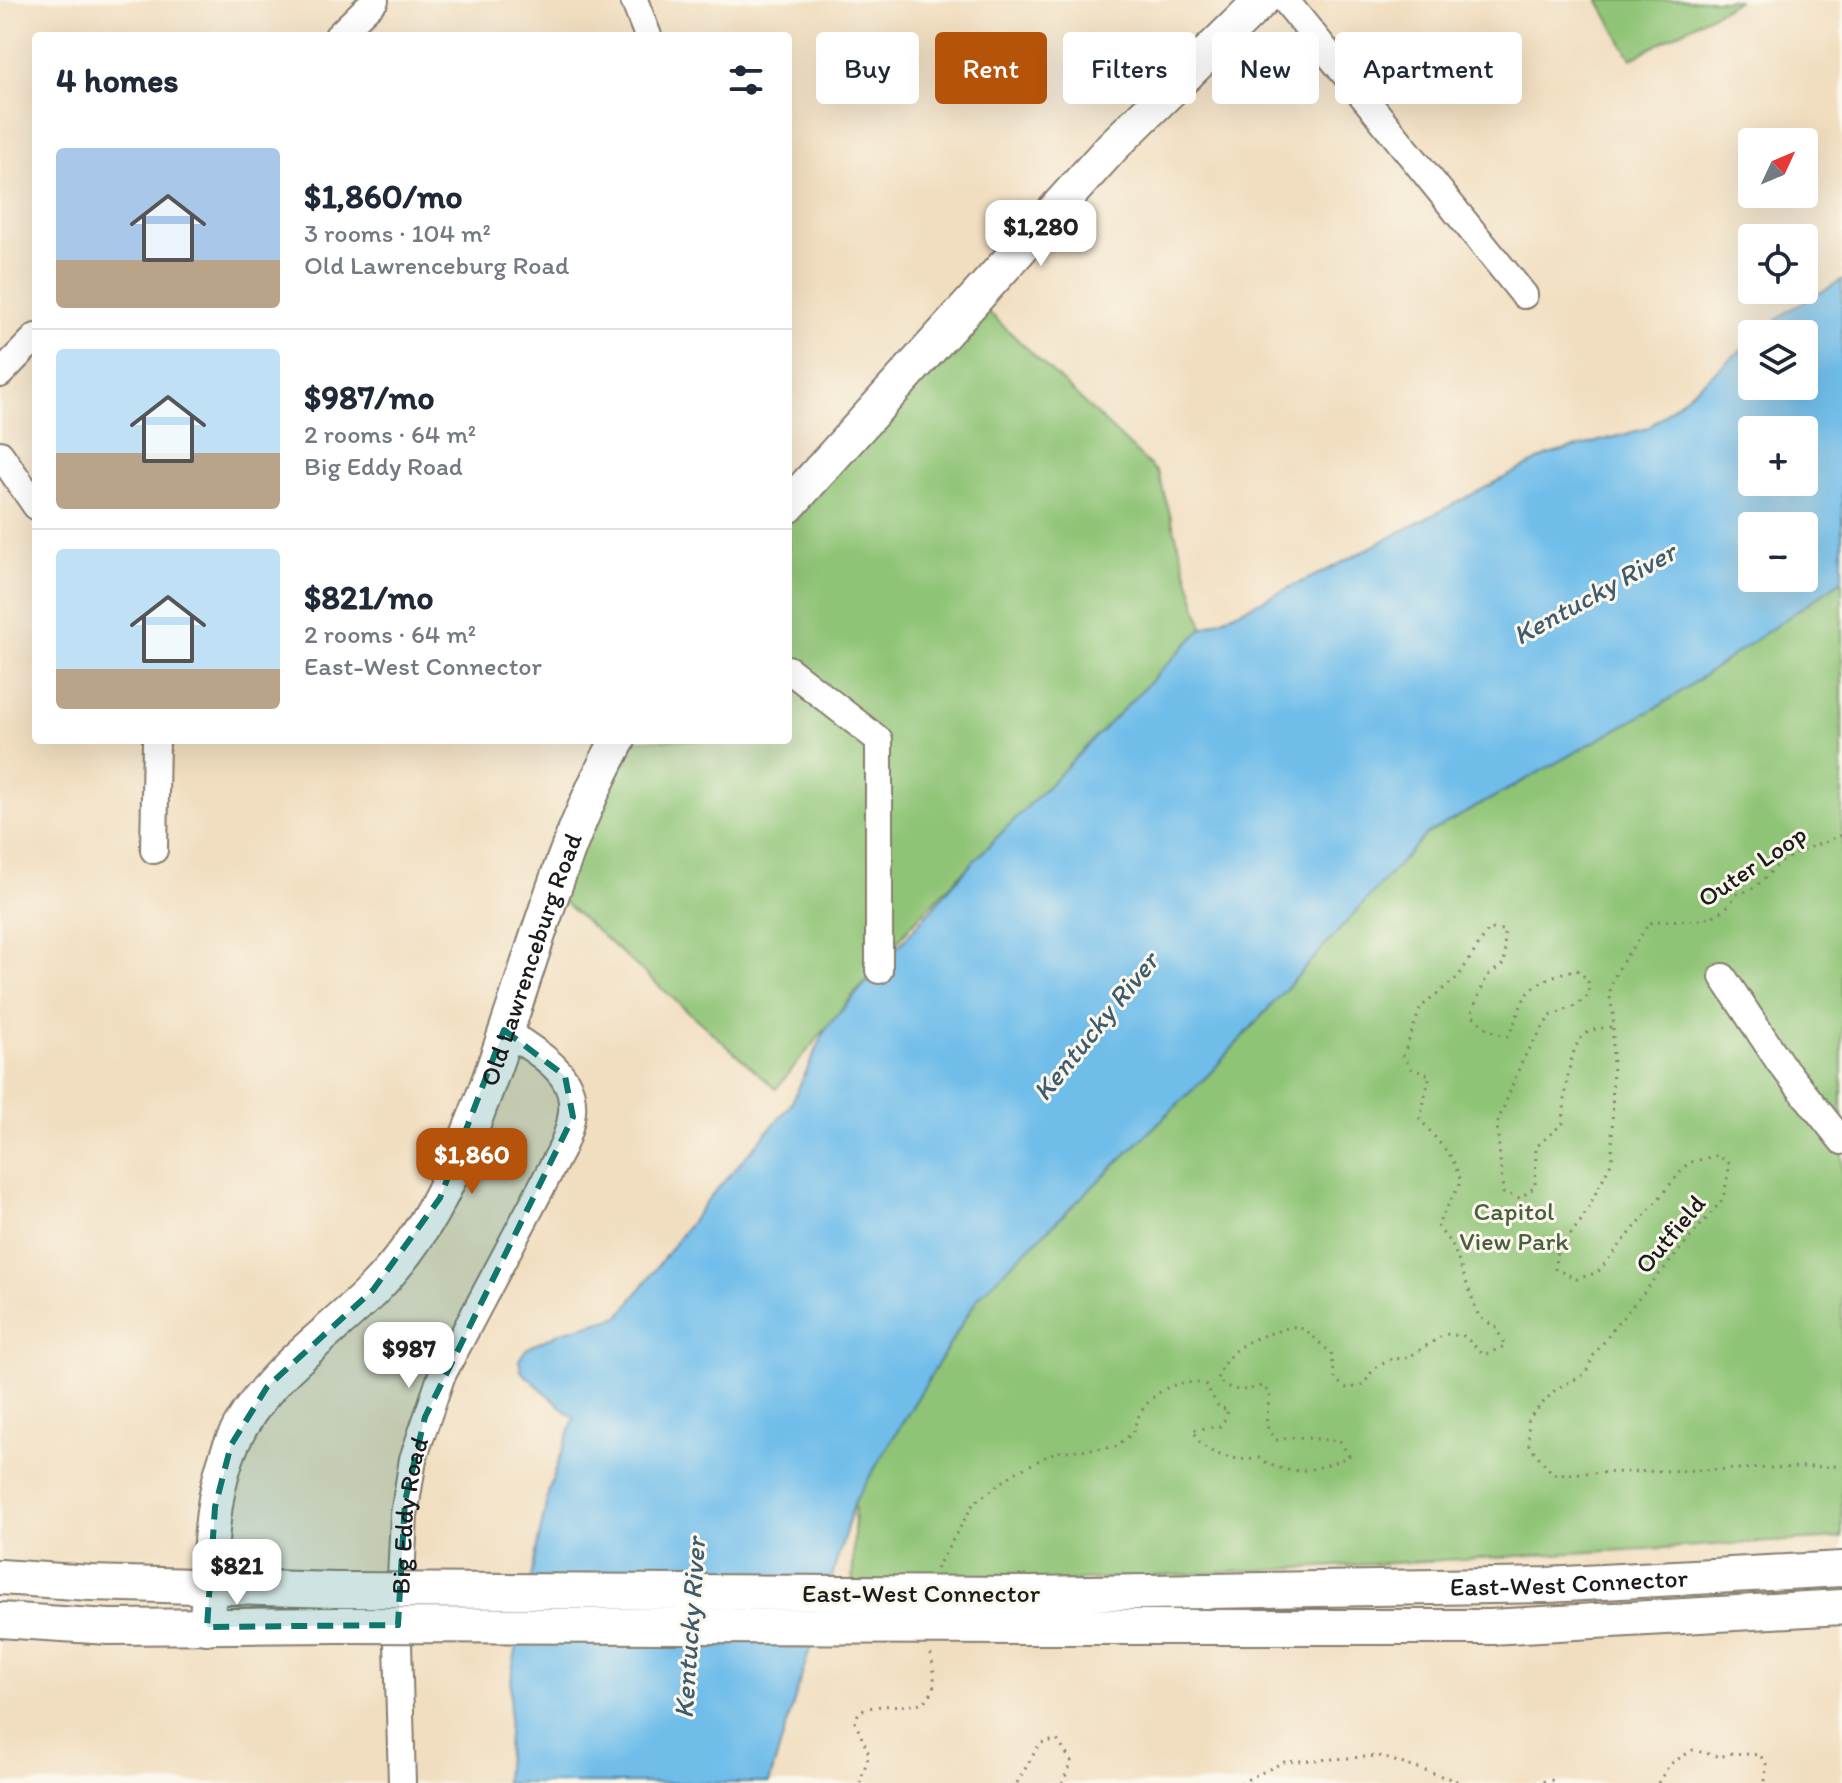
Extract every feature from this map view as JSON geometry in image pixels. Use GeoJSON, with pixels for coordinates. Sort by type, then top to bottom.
{"type":"FeatureCollection","features":[{"type":"Feature","properties":{"kind":"main road"},"geometry":{"type":"LineString","coordinates":[[792,502],[1103,157],[1262,0]]}},
{"type":"Feature","properties":{"kind":"main road","name":"Old Lawrenceburg Road"},"geometry":{"type":"LineString","coordinates":[[207,1627],[222,1474],[247,1415],[292,1361],[375,1288],[400,1260],[440,1198],[504,1030],[564,854],[616,744]]}},
{"type":"Feature","properties":{"kind":"main road","name":"East-West Connector"},"geometry":{"type":"LineString","coordinates":[[0,1620],[109,1627],[207,1627],[1031,1610],[1842,1569]]}},
{"type":"Feature","properties":{"kind":"main road","name":"East-West Connector"},"geometry":{"type":"LineString","coordinates":[[0,1577],[91,1583],[1031,1610],[1490,1627],[1842,1607]]}},
{"type":"Feature","properties":{"kind":"street"},"geometry":{"type":"LineString","coordinates":[[342,32],[375,0]]}},
{"type":"Feature","properties":{"kind":"street"},"geometry":{"type":"LineString","coordinates":[[634,0],[646,32]]}},
{"type":"Feature","properties":{"kind":"street"},"geometry":{"type":"LineString","coordinates":[[1285,0],[1524,295]]}},
{"type":"Feature","properties":{"kind":"street"},"geometry":{"type":"LineString","coordinates":[[0,374],[32,341]]}},
{"type":"Feature","properties":{"kind":"street"},"geometry":{"type":"LineString","coordinates":[[0,454],[32,500]]}},
{"type":"Feature","properties":{"kind":"street"},"geometry":{"type":"LineString","coordinates":[[792,672],[879,740],[879,970]]}},
{"type":"Feature","properties":{"kind":"street"},"geometry":{"type":"LineString","coordinates":[[154,850],[156,744]]}},
{"type":"Feature","properties":{"kind":"street"},"geometry":{"type":"LineString","coordinates":[[1723,977],[1780,1063],[1842,1141]]}},
{"type":"Feature","properties":{"kind":"street","name":"Big Eddy Road"},"geometry":{"type":"LineString","coordinates":[[402,1783],[398,1644],[404,1515],[413,1459],[441,1377],[560,1152],[573,1117],[573,1095],[565,1076],[552,1062],[504,1030]]}},
{"type":"Feature","properties":{"kind":"path","name":"Outer Loop"},"geometry":{"type":"LineString","coordinates":[[1613,1027],[1616,1010],[1610,997],[1615,978],[1649,923],[1672,918],[1706,921],[1727,909],[1737,894],[1753,891],[1781,862],[1809,851],[1819,842],[1842,835]]}},
{"type":"Feature","properties":{"kind":"path"},"geometry":{"type":"LineString","coordinates":[[933,1574],[974,1503],[1013,1474],[1055,1452],[1115,1447],[1133,1433],[1136,1415],[1144,1404],[1178,1382],[1206,1385],[1219,1408],[1228,1409],[1220,1426],[1193,1430],[1203,1446],[1214,1453],[1249,1461],[1259,1458],[1272,1467],[1299,1471],[1317,1470],[1349,1456],[1340,1441],[1329,1438],[1276,1440],[1266,1425],[1270,1393],[1261,1386],[1248,1391],[1228,1389],[1217,1379],[1222,1365],[1246,1340],[1296,1326],[1307,1331],[1317,1344],[1331,1352],[1335,1380],[1348,1389],[1364,1384],[1374,1368],[1392,1359],[1407,1358],[1445,1334],[1464,1336],[1484,1355],[1505,1346],[1496,1327],[1479,1317],[1453,1246],[1437,1226],[1461,1181],[1452,1158],[1420,1119],[1430,1075],[1412,1069],[1403,1056],[1421,1007],[1458,977],[1489,929],[1504,930],[1505,963],[1487,976],[1471,1014],[1489,1030],[1507,1037],[1519,1020],[1526,997],[1560,972],[1577,970],[1588,980],[1589,995],[1575,1006],[1550,1016],[1536,1033],[1497,1124],[1503,1193],[1520,1198],[1535,1187],[1536,1147],[1563,1123],[1567,1080],[1580,1038],[1592,1029],[1613,1027]]}},
{"type":"Feature","properties":{"kind":"path","name":"Outfield"},"geometry":{"type":"LineString","coordinates":[[1613,1027],[1612,1161],[1583,1218],[1556,1254],[1555,1269],[1577,1279],[1598,1272],[1688,1163],[1717,1155],[1730,1164],[1726,1187],[1723,1199],[1618,1323],[1594,1355],[1585,1374],[1556,1389],[1528,1419],[1529,1445],[1553,1474],[1842,1466]]}},
{"type":"Feature","properties":{"kind":"path"},"geometry":{"type":"LineString","coordinates":[[860,1783],[869,1754],[855,1722],[859,1712],[871,1705],[907,1708],[925,1698],[935,1682],[929,1647]]}},
{"type":"Feature","properties":{"kind":"path"},"geometry":{"type":"LineString","coordinates":[[1017,1783],[1040,1743],[1057,1740],[1072,1762],[1062,1783]]}},
{"type":"Feature","properties":{"kind":"path"},"geometry":{"type":"LineString","coordinates":[[1658,1783],[1670,1764],[1693,1750],[1720,1757],[1732,1753],[1760,1755],[1766,1764],[1765,1783]]}},
{"type":"Feature","properties":{"kind":"path"},"geometry":{"type":"LineString","coordinates":[[1240,1783],[1284,1762],[1379,1756],[1406,1762],[1463,1783]]}},
{"type":"Feature","properties":{"kind":"path"},"geometry":{"type":"LineString","coordinates":[[1535,1783],[1551,1780],[1555,1783]]}},
{"type":"Feature","properties":{"kind":"highlighted area"},"geometry":{"type":"Polygon","coordinates":[[[504,1030],[565,1076],[573,1117],[425,1417],[405,1501],[398,1625],[207,1627],[215,1507],[231,1445],[267,1387],[373,1290],[440,1198],[504,1030]]]}},
{"type":"Feature","properties":{"kind":"green space"},"geometry":{"type":"Polygon","coordinates":[[[1598,0],[1739,0],[1631,59],[1598,0]]]}},
{"type":"Feature","properties":{"kind":"green space"},"geometry":{"type":"Polygon","coordinates":[[[974,298],[1158,473],[1203,628],[911,925],[776,1089],[542,883],[625,744],[792,744],[792,510],[974,298]]]}},
{"type":"Feature","properties":{"kind":"green space","name":"Capitol View Park"},"geometry":{"type":"Polygon","coordinates":[[[1842,580],[1842,1538],[852,1593],[855,1501],[979,1296],[1210,1073],[1425,835],[1661,705],[1842,580]]]}},
{"type":"Feature","properties":{"kind":"water","name":"Kentucky River"},"geometry":{"type":"Polygon","coordinates":[[[1842,280],[1842,580],[1661,705],[1425,835],[1210,1073],[979,1296],[855,1501],[769,1783],[505,1783],[512,1671],[549,1489],[574,1418],[521,1371],[519,1360],[526,1349],[561,1332],[620,1316],[705,1203],[790,1106],[827,1027],[972,863],[1203,628],[1327,570],[1548,455],[1648,428],[1738,353],[1738,400],[1818,400],[1818,320],[1777,320],[1800,304],[1818,304],[1818,294],[1842,280]]]}}]}
